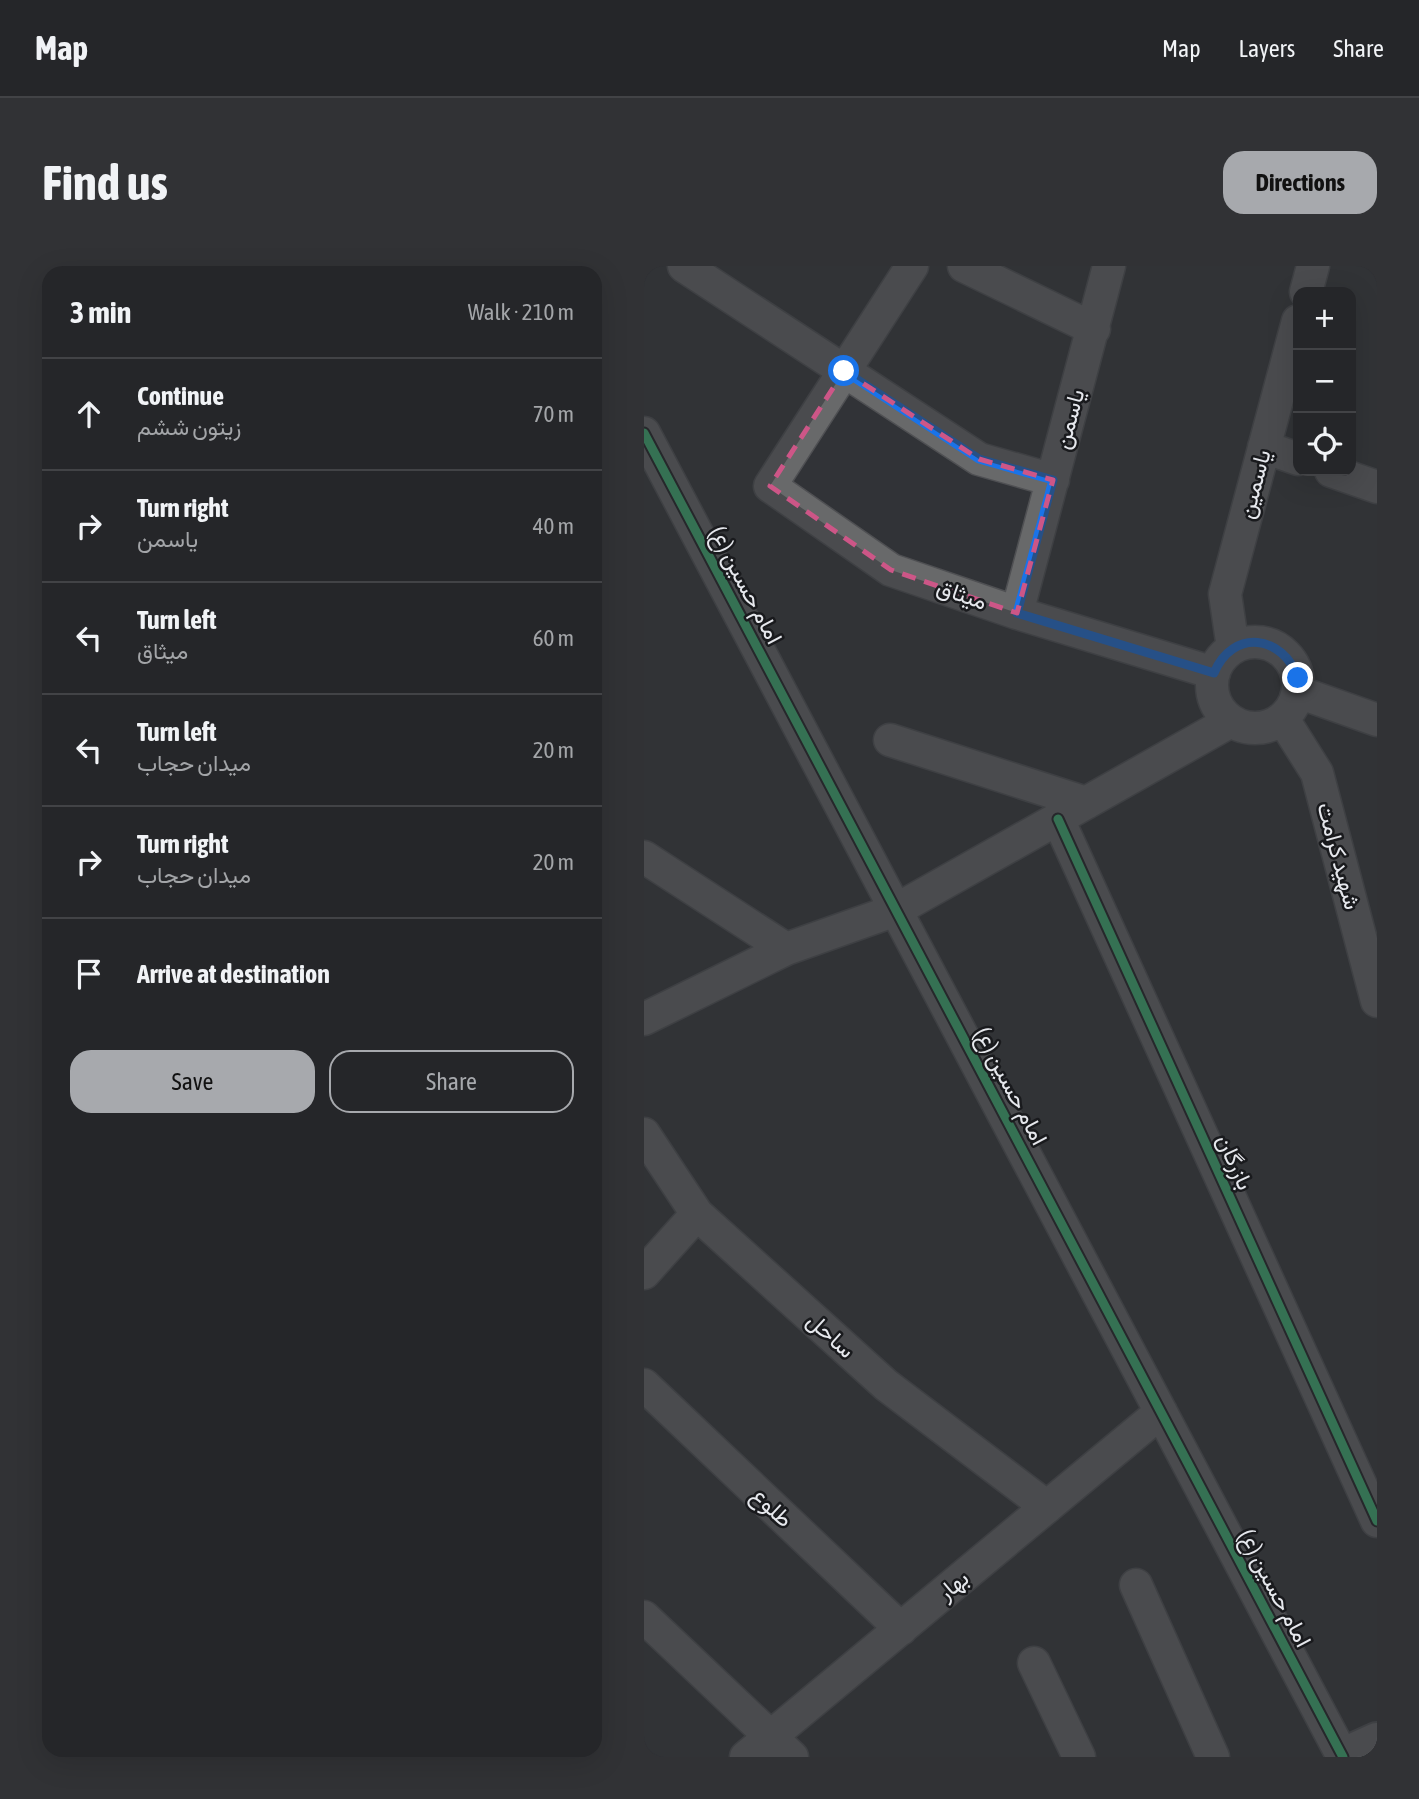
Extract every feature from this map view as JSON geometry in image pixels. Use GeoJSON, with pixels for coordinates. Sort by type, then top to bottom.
{"type":"FeatureCollection","features":[{"type":"Feature","properties":{"kind":"main road"},"geometry":{"type":"LineString","coordinates":[[1344,1757],[1377,1742]]}},
{"type":"Feature","properties":{"kind":"street"},"geometry":{"type":"LineString","coordinates":[[684,266],[979,459],[1053,480]]}},
{"type":"Feature","properties":{"kind":"street"},"geometry":{"type":"LineString","coordinates":[[844,371],[912,266]]}},
{"type":"Feature","properties":{"kind":"street"},"geometry":{"type":"LineString","coordinates":[[964,266],[1094,329]]}},
{"type":"Feature","properties":{"kind":"street","name":"یاسمن"},"geometry":{"type":"LineString","coordinates":[[1017,613],[1110,266]]}},
{"type":"Feature","properties":{"kind":"street"},"geometry":{"type":"LineString","coordinates":[[1307,287],[1313,266]]}},
{"type":"Feature","properties":{"kind":"street","name":"یاسمین"},"geometry":{"type":"LineString","coordinates":[[1233,648],[1225,594],[1293,340]]}},
{"type":"Feature","properties":{"kind":"street","name":"میثاق"},"geometry":{"type":"LineString","coordinates":[[844,371],[769,486],[891,570],[1017,613],[1214,673]]}},
{"type":"Feature","properties":{"kind":"street","name":"امام حسین (ع)"},"geometry":{"type":"LineString","coordinates":[[644,433],[1344,1757]]}},
{"type":"Feature","properties":{"kind":"street"},"geometry":{"type":"LineString","coordinates":[[1264,447],[1293,457]]}},
{"type":"Feature","properties":{"kind":"street"},"geometry":{"type":"LineString","coordinates":[[1345,476],[1377,487]]}},
{"type":"Feature","properties":{"kind":"street"},"geometry":{"type":"LineString","coordinates":[[1260,642],[1285,654],[1298,678],[1290,706],[1257,728],[1231,721],[1214,699],[1214,673],[1218,663],[1233,648],[1245,643],[1260,642]]}},
{"type":"Feature","properties":{"kind":"street"},"geometry":{"type":"LineString","coordinates":[[1290,706],[1377,720]]}},
{"type":"Feature","properties":{"kind":"street","name":"شهید کرامت"},"geometry":{"type":"LineString","coordinates":[[1290,706],[1317,773],[1377,999]]}},
{"type":"Feature","properties":{"kind":"street"},"geometry":{"type":"LineString","coordinates":[[644,1019],[786,949],[896,910],[1231,721]]}},
{"type":"Feature","properties":{"kind":"street"},"geometry":{"type":"LineString","coordinates":[[890,740],[1086,803]]}},
{"type":"Feature","properties":{"kind":"street","name":"بازرگان"},"geometry":{"type":"LineString","coordinates":[[1058,819],[1377,1521]]}},
{"type":"Feature","properties":{"kind":"street"},"geometry":{"type":"LineString","coordinates":[[644,857],[786,949]]}},
{"type":"Feature","properties":{"kind":"street","name":"ساحل"},"geometry":{"type":"LineString","coordinates":[[644,1134],[697,1214],[886,1385],[1047,1507]]}},
{"type":"Feature","properties":{"kind":"street"},"geometry":{"type":"LineString","coordinates":[[644,1273],[697,1214]]}},
{"type":"Feature","properties":{"kind":"street","name":"طلوع"},"geometry":{"type":"LineString","coordinates":[[644,1385],[901,1629]]}},
{"type":"Feature","properties":{"kind":"street","name":"بهار"},"geometry":{"type":"LineString","coordinates":[[746,1757],[782,1746],[901,1629],[1161,1412]]}},
{"type":"Feature","properties":{"kind":"street"},"geometry":{"type":"LineString","coordinates":[[1136,1585],[1213,1757]]}},
{"type":"Feature","properties":{"kind":"street"},"geometry":{"type":"LineString","coordinates":[[644,1617],[782,1746]]}},
{"type":"Feature","properties":{"kind":"street"},"geometry":{"type":"LineString","coordinates":[[1034,1663],[1079,1757]]}},
{"type":"Feature","properties":{"kind":"highlighted area"},"geometry":{"type":"Polygon","coordinates":[[[844,371],[979,459],[1053,480],[1017,613],[891,570],[770,486],[844,371]]]}},
{"type":"Feature","properties":{"kind":"cycle path"},"geometry":{"type":"LineString","coordinates":[[644,433],[1343,1757]]}},
{"type":"Feature","properties":{"kind":"cycle path"},"geometry":{"type":"LineString","coordinates":[[1058,819],[1377,1521]]}},
{"type":"Feature","properties":{"kind":"route"},"geometry":{"type":"LineString","coordinates":[[844,371],[979,459],[1053,480],[1017,613],[1214,673],[1224,655],[1233,648],[1245,643],[1260,642],[1285,654],[1298,678]]}}]}
